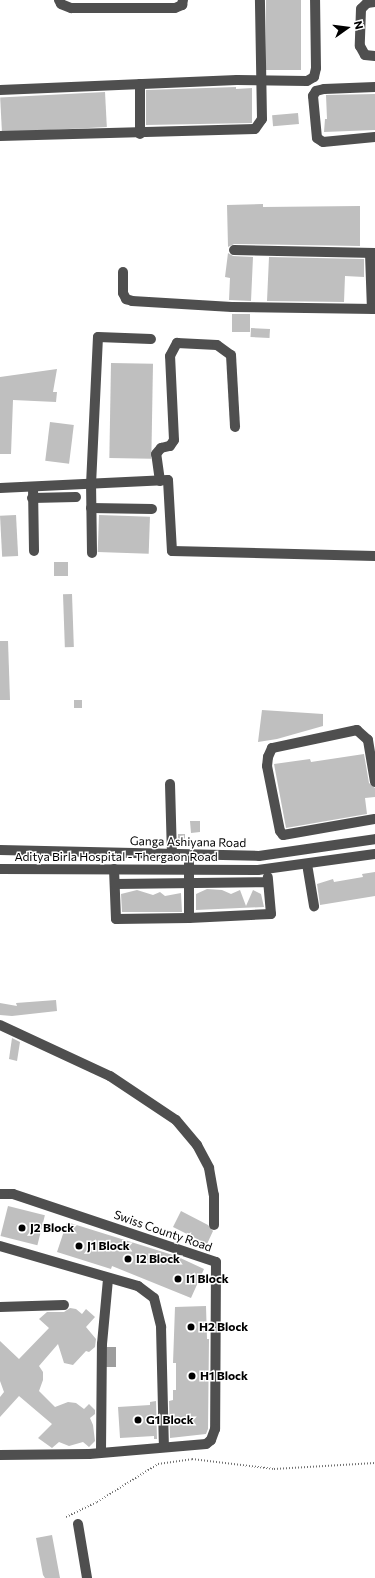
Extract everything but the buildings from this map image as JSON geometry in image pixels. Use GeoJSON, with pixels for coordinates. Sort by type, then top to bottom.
{"type":"FeatureCollection","features":[{"type":"Feature","properties":{"kind":"street"},"geometry":{"type":"LineString","coordinates":[[59,0],[61,4],[71,8],[175,8],[182,5],[183,0]]}},
{"type":"Feature","properties":{"kind":"street"},"geometry":{"type":"LineString","coordinates":[[0,136],[140,134],[255,129],[262,119],[260,0]]}},
{"type":"Feature","properties":{"kind":"street"},"geometry":{"type":"LineString","coordinates":[[0,90],[261,80],[307,81],[314,77],[315,0]]}},
{"type":"Feature","properties":{"kind":"street"},"geometry":{"type":"LineString","coordinates":[[375,2],[367,2],[361,9],[360,46],[365,56],[375,56]]}},
{"type":"Feature","properties":{"kind":"street"},"geometry":{"type":"LineString","coordinates":[[140,84],[140,134]]}},
{"type":"Feature","properties":{"kind":"street"},"geometry":{"type":"LineString","coordinates":[[375,87],[324,89],[316,91],[313,96],[316,138],[323,142],[375,137]]}},
{"type":"Feature","properties":{"kind":"street"},"geometry":{"type":"LineString","coordinates":[[123,272],[123,293],[126,299],[232,307],[373,309],[373,253],[234,250]]}},
{"type":"Feature","properties":{"kind":"street"},"geometry":{"type":"LineString","coordinates":[[92,553],[91,485],[98,337],[151,340]]}},
{"type":"Feature","properties":{"kind":"street"},"geometry":{"type":"LineString","coordinates":[[235,427],[231,355],[217,345],[177,343],[170,356],[174,440],[170,446],[161,448],[156,454],[164,481],[172,551],[375,556]]}},
{"type":"Feature","properties":{"kind":"street"},"geometry":{"type":"LineString","coordinates":[[0,488],[164,481]]}},
{"type":"Feature","properties":{"kind":"street"},"geometry":{"type":"LineString","coordinates":[[33,487],[34,551]]}},
{"type":"Feature","properties":{"kind":"street"},"geometry":{"type":"LineString","coordinates":[[32,498],[76,497]]}},
{"type":"Feature","properties":{"kind":"street"},"geometry":{"type":"LineString","coordinates":[[91,508],[152,509]]}},
{"type":"Feature","properties":{"kind":"street"},"geometry":{"type":"LineString","coordinates":[[375,782],[371,735],[357,730],[272,748],[267,766],[282,835],[375,819]]}},
{"type":"Feature","properties":{"kind":"street"},"geometry":{"type":"LineString","coordinates":[[170,784],[172,856]]}},
{"type":"Feature","properties":{"kind":"street","name":"Ganga Ashiyana Road"},"geometry":{"type":"LineString","coordinates":[[0,850],[172,856],[259,856],[375,839]]}},
{"type":"Feature","properties":{"kind":"street","name":"Aditya Birla Hospital - Thergaon Road"},"geometry":{"type":"LineString","coordinates":[[0,869],[267,869],[375,854]]}},
{"type":"Feature","properties":{"kind":"street"},"geometry":{"type":"LineString","coordinates":[[189,856],[189,918]]}},
{"type":"Feature","properties":{"kind":"street"},"geometry":{"type":"LineString","coordinates":[[306,864],[314,906]]}},
{"type":"Feature","properties":{"kind":"street"},"geometry":{"type":"LineString","coordinates":[[114,869],[116,919],[189,918],[271,914],[267,869]]}},
{"type":"Feature","properties":{"kind":"street"},"geometry":{"type":"LineString","coordinates":[[115,884],[268,882]]}},
{"type":"Feature","properties":{"kind":"street"},"geometry":{"type":"LineString","coordinates":[[0,1025],[110,1076],[176,1120],[197,1145],[209,1168],[214,1195],[214,1225]]}},
{"type":"Feature","properties":{"kind":"street","name":"Swiss County Road"},"geometry":{"type":"LineString","coordinates":[[0,1194],[13,1194],[216,1262],[214,1434],[206,1444],[101,1452],[0,1454]]}},
{"type":"Feature","properties":{"kind":"street"},"geometry":{"type":"LineString","coordinates":[[0,1246],[148,1291],[154,1298],[158,1308],[164,1447]]}},
{"type":"Feature","properties":{"kind":"street"},"geometry":{"type":"LineString","coordinates":[[101,1452],[102,1344],[108,1279]]}},
{"type":"Feature","properties":{"kind":"street"},"geometry":{"type":"LineString","coordinates":[[0,1307],[64,1305]]}},
{"type":"Feature","properties":{"kind":"street"},"geometry":{"type":"LineString","coordinates":[[78,1524],[87,1578]]}},
{"type":"Feature","properties":{"kind":"path"},"geometry":{"type":"LineString","coordinates":[[66,1517],[97,1502],[158,1464],[192,1459],[274,1469],[375,1462]]}},
{"type":"Feature","properties":{"kind":"shaded area"},"geometry":{"type":"Polygon","coordinates":[[[104,1347],[116,1347],[116,1367],[104,1367],[104,1347]]]}},
{"type":"Feature","properties":{"kind":"place","name":"J2 Block"},"geometry":{"type":"Point","coordinates":[22,1228]}},
{"type":"Feature","properties":{"kind":"place","name":"J1 Block"},"geometry":{"type":"Point","coordinates":[79,1246]}},
{"type":"Feature","properties":{"kind":"place","name":"I2 Block"},"geometry":{"type":"Point","coordinates":[128,1259]}},
{"type":"Feature","properties":{"kind":"place","name":"I1 Block"},"geometry":{"type":"Point","coordinates":[178,1279]}},
{"type":"Feature","properties":{"kind":"place","name":"H2 Block"},"geometry":{"type":"Point","coordinates":[191,1327]}},
{"type":"Feature","properties":{"kind":"place","name":"H1 Block"},"geometry":{"type":"Point","coordinates":[192,1376]}},
{"type":"Feature","properties":{"kind":"place","name":"G1 Block"},"geometry":{"type":"Point","coordinates":[138,1420]}}]}
